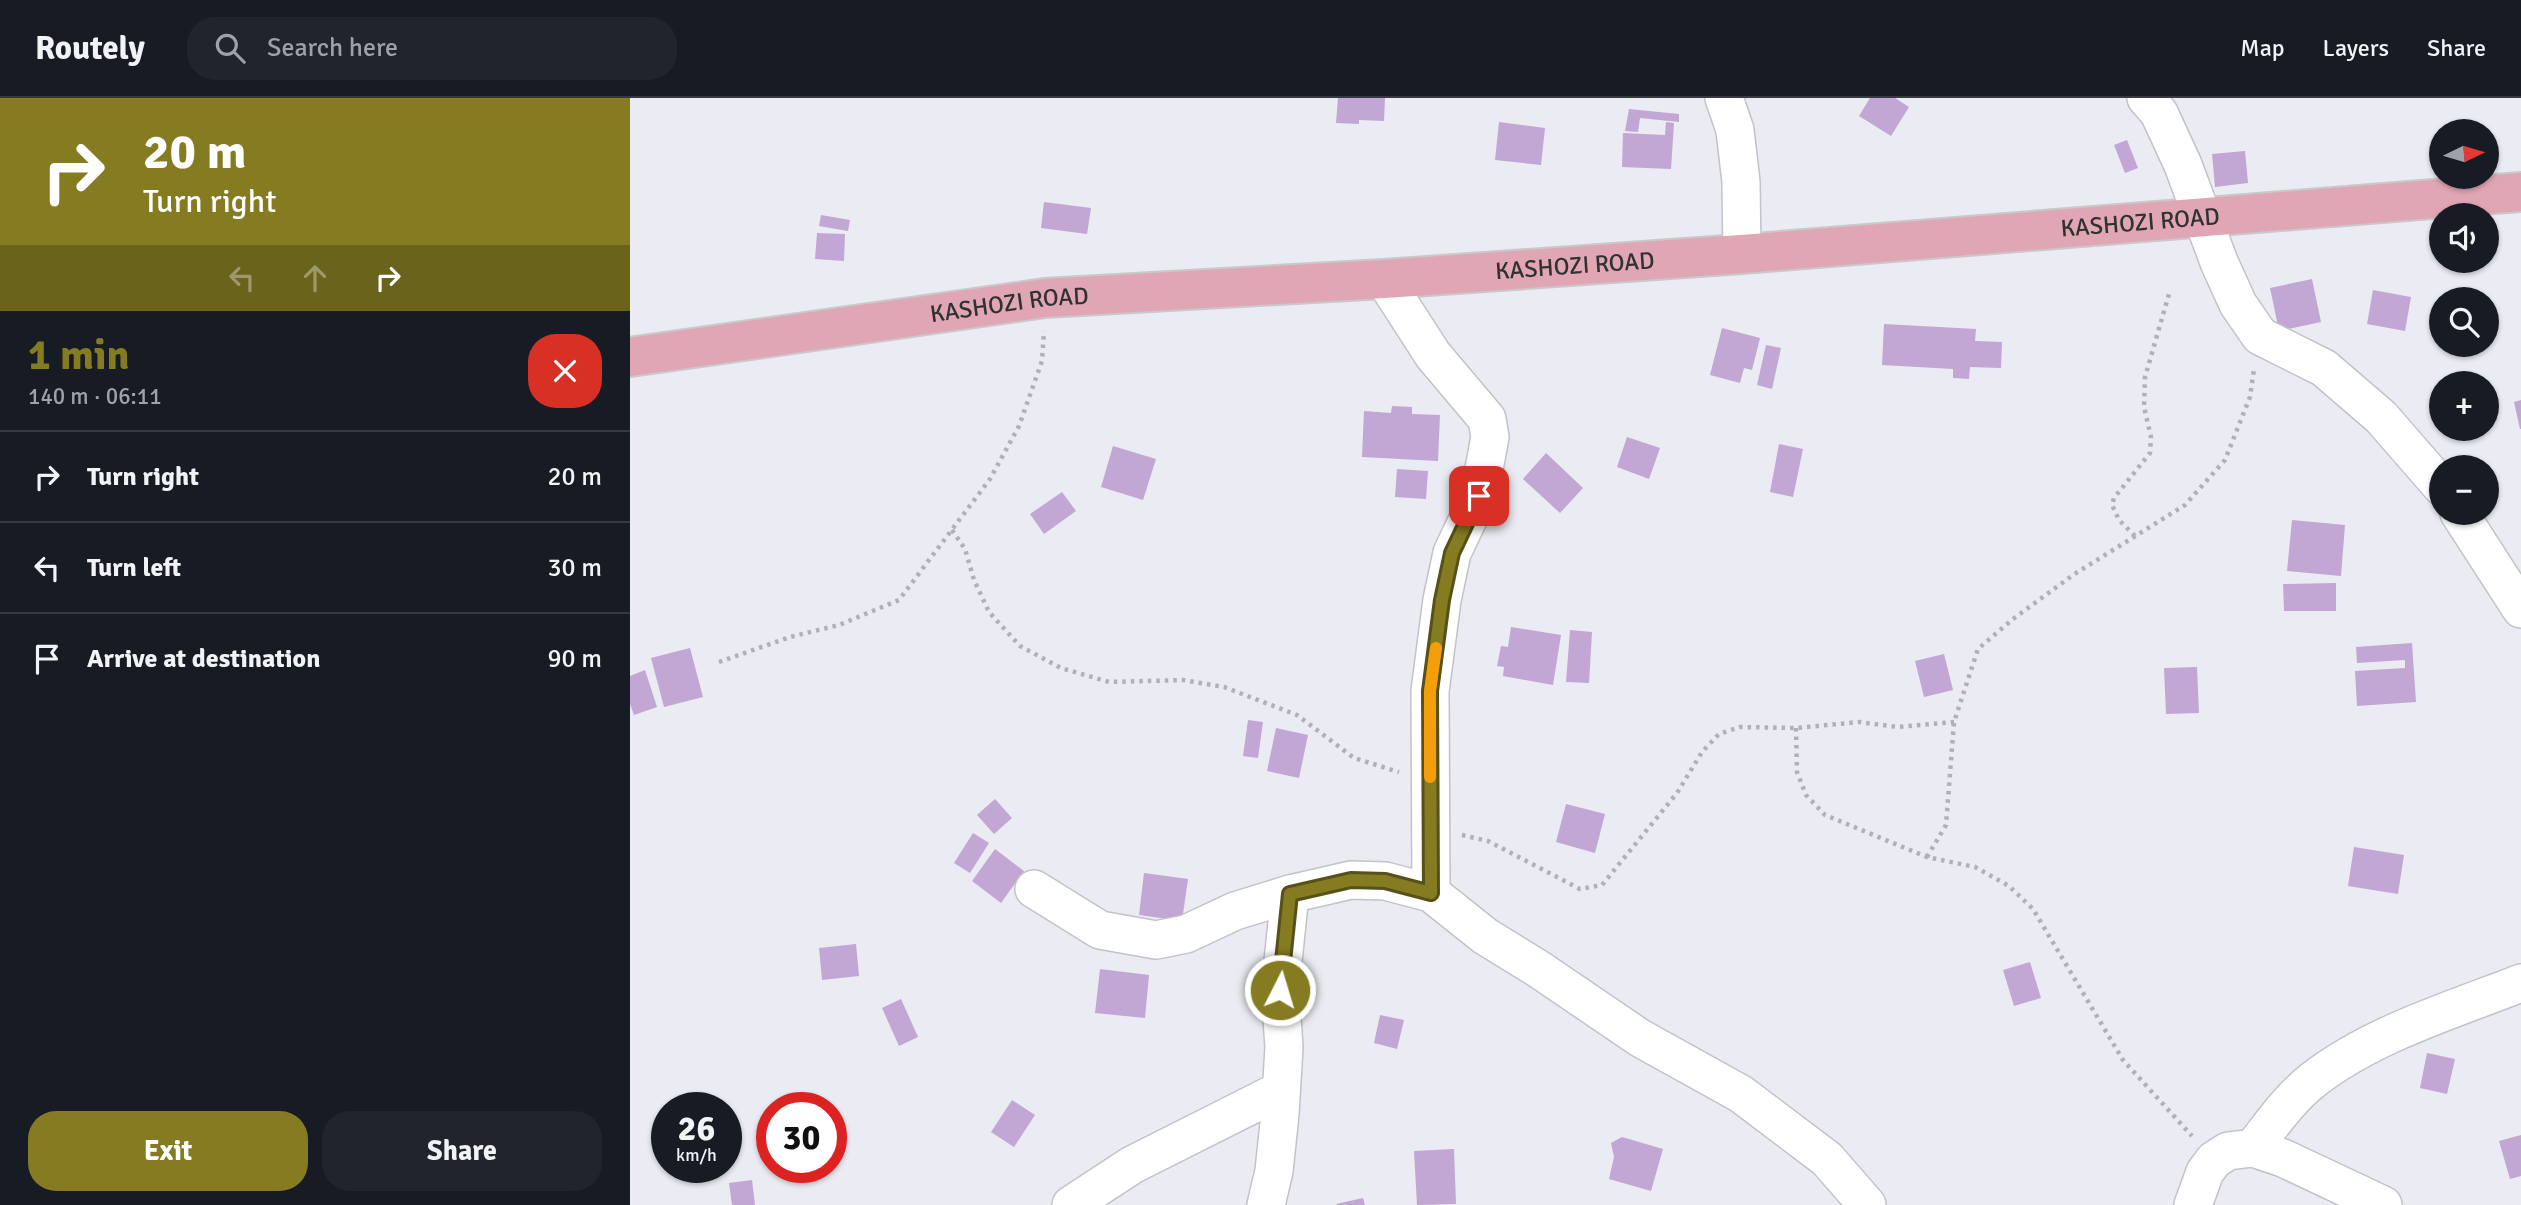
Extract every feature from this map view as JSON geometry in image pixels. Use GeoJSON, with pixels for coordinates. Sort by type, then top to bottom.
{"type":"FeatureCollection","features":[{"type":"Feature","properties":{"kind":"main road","name":"KASHOZI ROAD"},"geometry":{"type":"LineString","coordinates":[[630,357],[1045,298],[1384,279],[1742,254],[2521,192]]}},
{"type":"Feature","properties":{"kind":"street"},"geometry":{"type":"LineString","coordinates":[[1724,98],[1735,130],[1741,182],[1742,254]]}},
{"type":"Feature","properties":{"kind":"street"},"geometry":{"type":"LineString","coordinates":[[2146,98],[2159,113],[2204,218],[2218,262],[2238,304],[2260,336],[2324,368],[2381,416],[2429,472]]}},
{"type":"Feature","properties":{"kind":"street"},"geometry":{"type":"LineString","coordinates":[[1384,279],[1433,355],[1487,419],[1490,437],[1489,456],[1479,496],[1452,553],[1442,600],[1430,691],[1431,893]]}},
{"type":"Feature","properties":{"kind":"street"},"geometry":{"type":"LineString","coordinates":[[2467,525],[2521,609]]}},
{"type":"Feature","properties":{"kind":"street"},"geometry":{"type":"LineString","coordinates":[[1034,889],[1100,930],[1156,940],[1186,934],[1235,911],[1290,894],[1351,880],[1385,881],[1431,893],[1485,936],[1640,1038],[1741,1094],[1827,1159],[1867,1205]]}},
{"type":"Feature","properties":{"kind":"street"},"geometry":{"type":"LineString","coordinates":[[1266,1205],[1274,1171],[1281,1090],[1284,1047],[1280,990],[1290,894]]}},
{"type":"Feature","properties":{"kind":"street"},"geometry":{"type":"LineString","coordinates":[[2253,1148],[2282,1110],[2312,1082],[2341,1061],[2414,1025],[2521,983]]}},
{"type":"Feature","properties":{"kind":"street"},"geometry":{"type":"LineString","coordinates":[[1071,1205],[1132,1165],[1281,1090]]}},
{"type":"Feature","properties":{"kind":"street"},"geometry":{"type":"LineString","coordinates":[[2193,1205],[2205,1172],[2214,1160],[2228,1152],[2253,1148],[2283,1158],[2383,1205]]}},
{"type":"Feature","properties":{"kind":"path"},"geometry":{"type":"LineString","coordinates":[[2135,536],[2119,520],[2112,505],[2114,498],[2150,453],[2151,437],[2144,407],[2145,377],[2169,294]]}},
{"type":"Feature","properties":{"kind":"path"},"geometry":{"type":"LineString","coordinates":[[719,662],[790,637],[839,625],[898,600],[990,479],[1019,426],[1042,361],[1045,298]]}},
{"type":"Feature","properties":{"kind":"path"},"geometry":{"type":"LineString","coordinates":[[1927,857],[1946,825],[1954,722],[1978,649],[2012,619],[2063,582],[2185,505],[2225,460],[2250,397],[2260,336]]}},
{"type":"Feature","properties":{"kind":"path"},"geometry":{"type":"LineString","coordinates":[[952,530],[965,549],[974,580],[989,612],[1020,646],[1061,668],[1109,682],[1184,680],[1224,687],[1297,715],[1354,758],[1430,781]]}},
{"type":"Feature","properties":{"kind":"path"},"geometry":{"type":"LineString","coordinates":[[1431,827],[1488,841],[1580,889],[1602,886],[1677,793],[1702,752],[1719,734],[1740,727],[1796,728],[1859,722],[1898,727],[1954,722]]}},
{"type":"Feature","properties":{"kind":"path"},"geometry":{"type":"LineString","coordinates":[[1796,728],[1797,772],[1806,795],[1825,815],[1927,857],[1975,867],[2009,886],[2033,909],[2123,1060],[2214,1160]]}},
{"type":"Feature","properties":{"kind":"building"},"geometry":{"type":"Polygon","coordinates":[[[1338,98],[1385,98],[1384,121],[1336,123],[1338,98]]]}},
{"type":"Feature","properties":{"kind":"building"},"geometry":{"type":"Polygon","coordinates":[[[1870,98],[1895,98],[1909,107],[1891,136],[1859,116],[1870,98]]]}},
{"type":"Feature","properties":{"kind":"building"},"geometry":{"type":"Polygon","coordinates":[[[1629,109],[1679,114],[1679,122],[1640,118],[1638,132],[1625,131],[1629,109]]]}},
{"type":"Feature","properties":{"kind":"building"},"geometry":{"type":"Polygon","coordinates":[[[1499,122],[1545,128],[1541,165],[1495,160],[1499,122]]]}},
{"type":"Feature","properties":{"kind":"building"},"geometry":{"type":"Polygon","coordinates":[[[1666,122],[1674,123],[1671,169],[1622,167],[1623,133],[1665,135],[1666,122]]]}},
{"type":"Feature","properties":{"kind":"building"},"geometry":{"type":"Polygon","coordinates":[[[2127,140],[2138,168],[2125,173],[2114,145],[2127,140]]]}},
{"type":"Feature","properties":{"kind":"building"},"geometry":{"type":"Polygon","coordinates":[[[2245,151],[2248,183],[2215,187],[2212,154],[2245,151]]]}},
{"type":"Feature","properties":{"kind":"building"},"geometry":{"type":"Polygon","coordinates":[[[1044,202],[1091,208],[1087,234],[1041,228],[1044,202]]]}},
{"type":"Feature","properties":{"kind":"building"},"geometry":{"type":"Polygon","coordinates":[[[821,215],[850,220],[848,231],[819,226],[821,215]]]}},
{"type":"Feature","properties":{"kind":"building"},"geometry":{"type":"Polygon","coordinates":[[[817,233],[845,234],[844,261],[815,259],[817,233]]]}},
{"type":"Feature","properties":{"kind":"building"},"geometry":{"type":"Polygon","coordinates":[[[2312,279],[2321,322],[2279,331],[2270,288],[2312,279]]]}},
{"type":"Feature","properties":{"kind":"building"},"geometry":{"type":"Polygon","coordinates":[[[2373,290],[2411,297],[2405,331],[2367,324],[2373,290]]]}},
{"type":"Feature","properties":{"kind":"building"},"geometry":{"type":"Polygon","coordinates":[[[1884,324],[1976,329],[1975,341],[2002,342],[2001,368],[1970,367],[1969,379],[1953,378],[1953,369],[1882,365],[1884,324]]]}},
{"type":"Feature","properties":{"kind":"building"},"geometry":{"type":"Polygon","coordinates":[[[1722,328],[1760,338],[1752,370],[1744,368],[1740,383],[1710,375],[1722,328]]]}},
{"type":"Feature","properties":{"kind":"building"},"geometry":{"type":"Polygon","coordinates":[[[1766,345],[1781,348],[1772,389],[1757,385],[1766,345]]]}},
{"type":"Feature","properties":{"kind":"building"},"geometry":{"type":"Polygon","coordinates":[[[2521,400],[2521,429],[2520,429],[2514,402],[2521,400]]]}},
{"type":"Feature","properties":{"kind":"building"},"geometry":{"type":"Polygon","coordinates":[[[1392,406],[1412,407],[1412,414],[1440,415],[1438,461],[1362,457],[1364,411],[1391,413],[1392,406]]]}},
{"type":"Feature","properties":{"kind":"building"},"geometry":{"type":"Polygon","coordinates":[[[1627,437],[1660,448],[1649,479],[1617,467],[1627,437]]]}},
{"type":"Feature","properties":{"kind":"building"},"geometry":{"type":"Polygon","coordinates":[[[1779,444],[1803,449],[1793,497],[1770,492],[1779,444]]]}},
{"type":"Feature","properties":{"kind":"building"},"geometry":{"type":"Polygon","coordinates":[[[1113,446],[1156,459],[1143,500],[1101,487],[1113,446]]]}},
{"type":"Feature","properties":{"kind":"building"},"geometry":{"type":"Polygon","coordinates":[[[1546,453],[1583,488],[1560,513],[1523,479],[1546,453]]]}},
{"type":"Feature","properties":{"kind":"building"},"geometry":{"type":"Polygon","coordinates":[[[1397,469],[1428,471],[1426,499],[1395,497],[1397,469]]]}},
{"type":"Feature","properties":{"kind":"building"},"geometry":{"type":"Polygon","coordinates":[[[1062,492],[1076,511],[1044,534],[1030,514],[1062,492]]]}},
{"type":"Feature","properties":{"kind":"building"},"geometry":{"type":"Polygon","coordinates":[[[2292,520],[2345,525],[2341,576],[2287,571],[2292,520]]]}},
{"type":"Feature","properties":{"kind":"building"},"geometry":{"type":"Polygon","coordinates":[[[2336,583],[2336,611],[2284,611],[2283,584],[2336,583]]]}},
{"type":"Feature","properties":{"kind":"building"},"geometry":{"type":"Polygon","coordinates":[[[1511,627],[1561,635],[1553,685],[1503,676],[1504,667],[1497,666],[1501,646],[1508,647],[1511,627]]]}},
{"type":"Feature","properties":{"kind":"building"},"geometry":{"type":"Polygon","coordinates":[[[1570,630],[1592,632],[1589,683],[1566,682],[1570,630]]]}},
{"type":"Feature","properties":{"kind":"building"},"geometry":{"type":"Polygon","coordinates":[[[2412,643],[2416,702],[2357,706],[2355,671],[2405,668],[2405,660],[2357,663],[2356,647],[2412,643]]]}},
{"type":"Feature","properties":{"kind":"building"},"geometry":{"type":"Polygon","coordinates":[[[690,648],[703,697],[664,707],[651,658],[690,648]]]}},
{"type":"Feature","properties":{"kind":"building"},"geometry":{"type":"Polygon","coordinates":[[[1944,654],[1953,690],[1924,697],[1915,661],[1944,654]]]}},
{"type":"Feature","properties":{"kind":"building"},"geometry":{"type":"Polygon","coordinates":[[[2197,667],[2199,713],[2166,714],[2164,668],[2197,667]]]}},
{"type":"Feature","properties":{"kind":"building"},"geometry":{"type":"Polygon","coordinates":[[[645,670],[657,707],[634,715],[630,704],[630,676],[645,670]]]}},
{"type":"Feature","properties":{"kind":"building"},"geometry":{"type":"Polygon","coordinates":[[[1248,720],[1263,722],[1258,758],[1243,756],[1248,720]]]}},
{"type":"Feature","properties":{"kind":"building"},"geometry":{"type":"Polygon","coordinates":[[[1276,728],[1308,735],[1299,778],[1267,771],[1276,728]]]}},
{"type":"Feature","properties":{"kind":"building"},"geometry":{"type":"Polygon","coordinates":[[[995,799],[1012,818],[994,834],[977,815],[995,799]]]}},
{"type":"Feature","properties":{"kind":"building"},"geometry":{"type":"Polygon","coordinates":[[[1566,804],[1605,814],[1595,853],[1556,842],[1566,804]]]}},
{"type":"Feature","properties":{"kind":"building"},"geometry":{"type":"Polygon","coordinates":[[[973,833],[989,843],[970,873],[954,863],[973,833]]]}},
{"type":"Feature","properties":{"kind":"building"},"geometry":{"type":"Polygon","coordinates":[[[2354,847],[2404,855],[2398,894],[2348,886],[2354,847]]]}},
{"type":"Feature","properties":{"kind":"building"},"geometry":{"type":"Polygon","coordinates":[[[995,849],[1024,871],[1001,903],[972,881],[995,849]]]}},
{"type":"Feature","properties":{"kind":"building"},"geometry":{"type":"Polygon","coordinates":[[[1144,873],[1188,879],[1182,921],[1139,915],[1144,873]]]}},
{"type":"Feature","properties":{"kind":"building"},"geometry":{"type":"Polygon","coordinates":[[[856,944],[859,976],[822,980],[819,948],[856,944]]]}},
{"type":"Feature","properties":{"kind":"building"},"geometry":{"type":"Polygon","coordinates":[[[2030,962],[2041,998],[2014,1006],[2003,970],[2030,962]]]}},
{"type":"Feature","properties":{"kind":"building"},"geometry":{"type":"Polygon","coordinates":[[[1100,969],[1149,975],[1145,1018],[1095,1013],[1100,969]]]}},
{"type":"Feature","properties":{"kind":"building"},"geometry":{"type":"Polygon","coordinates":[[[901,999],[918,1037],[899,1046],[882,1008],[901,999]]]}},
{"type":"Feature","properties":{"kind":"building"},"geometry":{"type":"Polygon","coordinates":[[[1380,1015],[1404,1020],[1397,1049],[1374,1043],[1380,1015]]]}},
{"type":"Feature","properties":{"kind":"building"},"geometry":{"type":"Polygon","coordinates":[[[2427,1053],[2455,1059],[2447,1094],[2420,1088],[2427,1053]]]}},
{"type":"Feature","properties":{"kind":"building"},"geometry":{"type":"Polygon","coordinates":[[[1012,1100],[1035,1115],[1014,1147],[991,1132],[1012,1100]]]}},
{"type":"Feature","properties":{"kind":"building"},"geometry":{"type":"Polygon","coordinates":[[[2521,1135],[2521,1176],[2510,1179],[2499,1141],[2521,1135]]]}},
{"type":"Feature","properties":{"kind":"building"},"geometry":{"type":"Polygon","coordinates":[[[1622,1137],[1663,1149],[1651,1191],[1609,1179],[1614,1157],[1611,1143],[1622,1137]]]}},
{"type":"Feature","properties":{"kind":"building"},"geometry":{"type":"Polygon","coordinates":[[[1454,1149],[1456,1204],[1417,1205],[1414,1151],[1454,1149]]]}},
{"type":"Feature","properties":{"kind":"building"},"geometry":{"type":"Polygon","coordinates":[[[752,1180],[755,1205],[732,1205],[729,1183],[752,1180]]]}},
{"type":"Feature","properties":{"kind":"building"},"geometry":{"type":"Polygon","coordinates":[[[1363,1198],[1365,1205],[1336,1204],[1363,1198]]]}},
{"type":"Feature","properties":{"kind":"slow traffic"},"geometry":{"type":"LineString","coordinates":[[1430,777],[1430,691],[1436,648]]}},
{"type":"Feature","properties":{"kind":"route"},"geometry":{"type":"LineString","coordinates":[[1280,990],[1290,894],[1351,880],[1385,881],[1431,893],[1430,691],[1442,600],[1452,553],[1479,496]]}}]}
